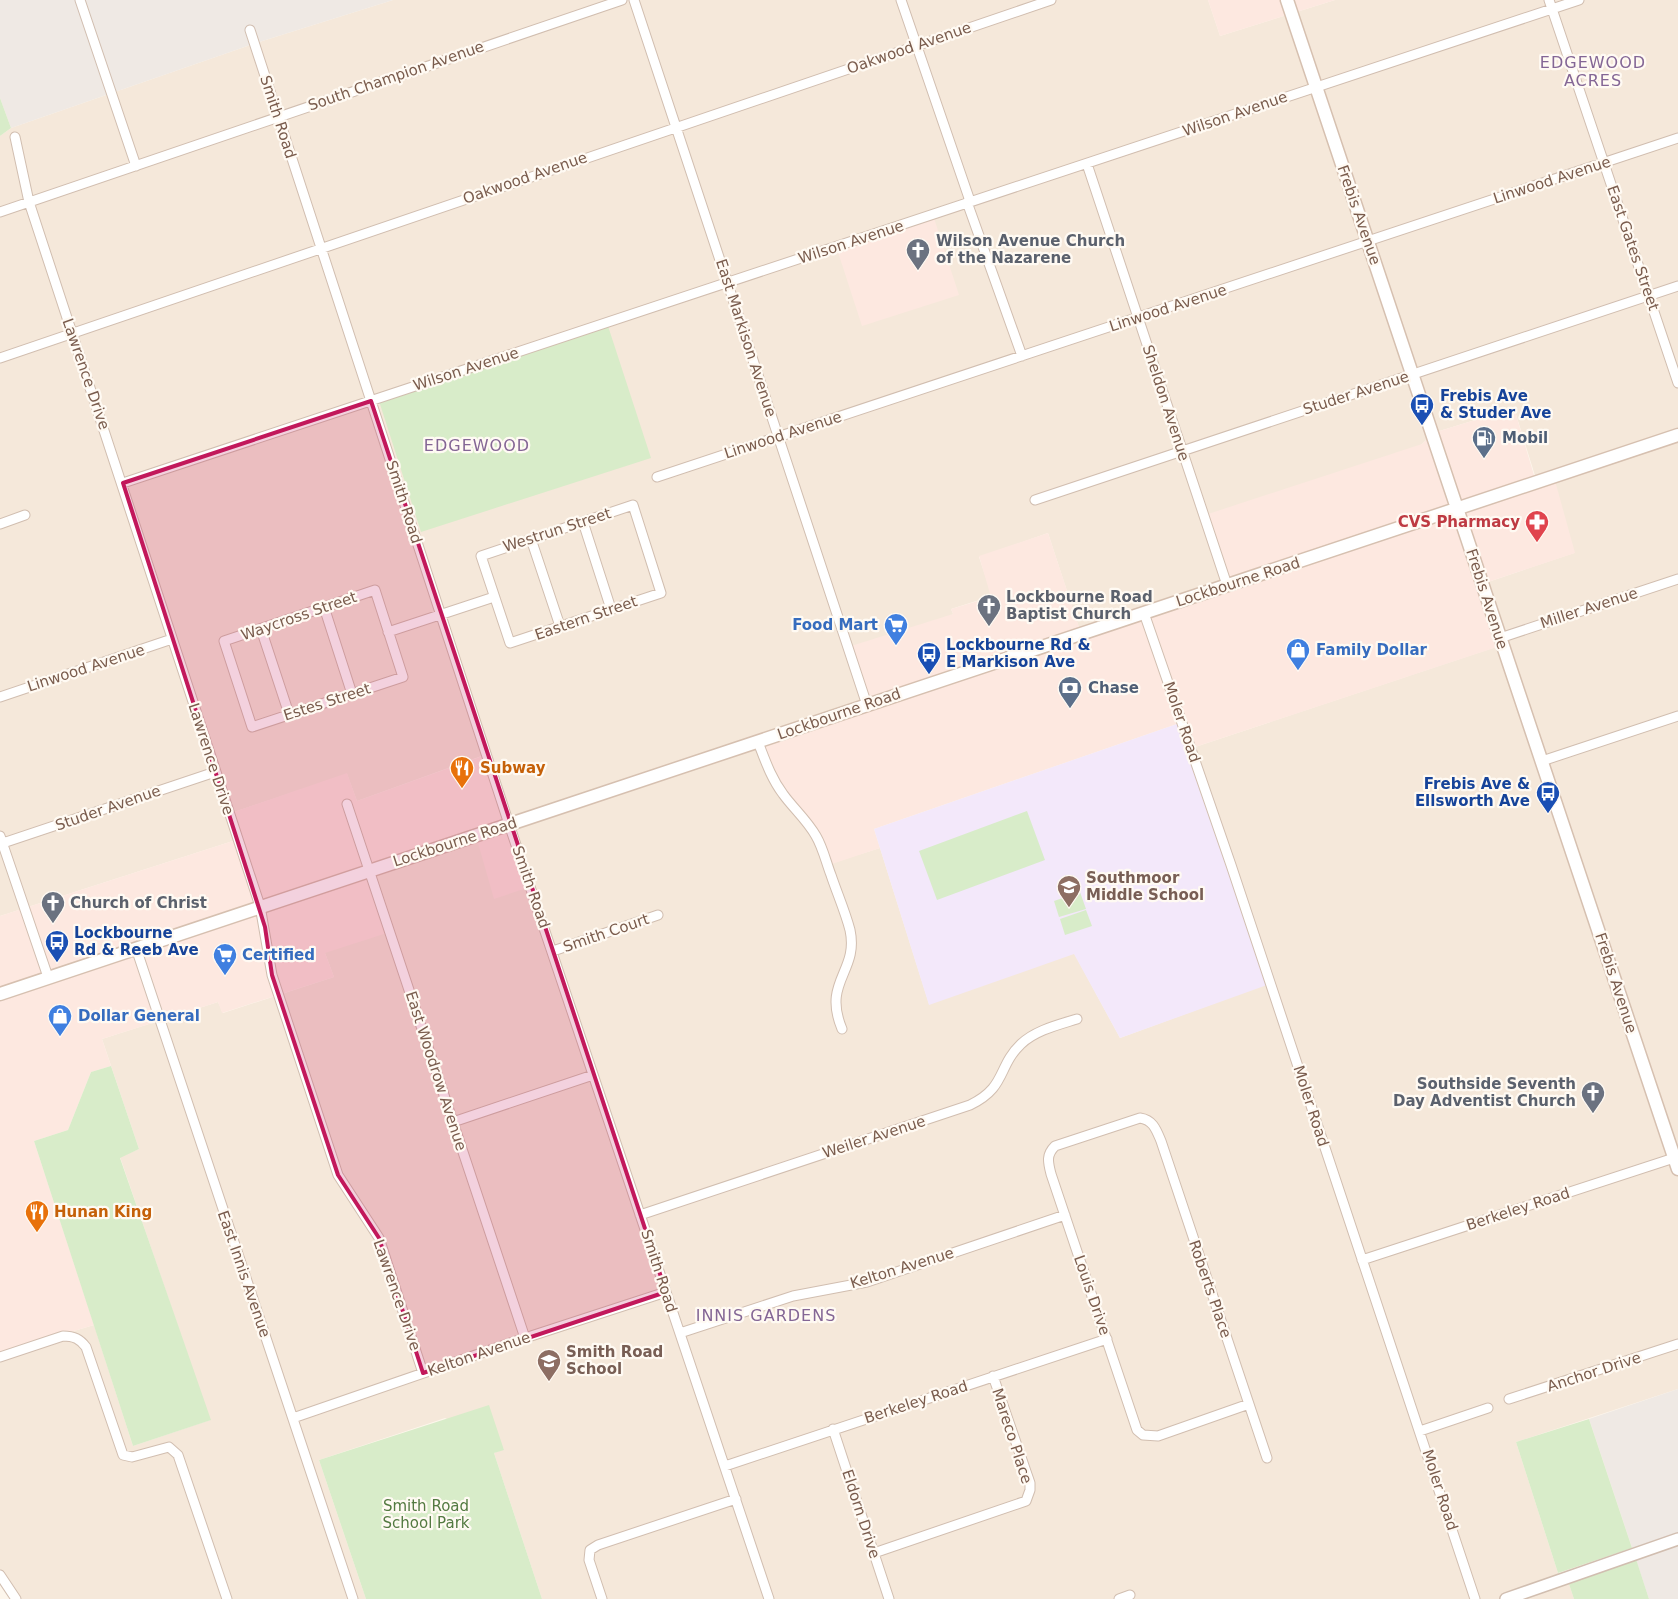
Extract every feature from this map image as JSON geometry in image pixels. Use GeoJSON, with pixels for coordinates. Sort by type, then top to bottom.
{"type":"FeatureCollection","features":[{"type":"Feature","properties":{"kind":"main road","name":"Frebis Avenue"},"geometry":{"type":"LineString","coordinates":[[1287,0],[1676,1164]]}},
{"type":"Feature","properties":{"kind":"main road","name":"Lockbourne Road"},"geometry":{"type":"LineString","coordinates":[[0,994],[1678,435]]}},
{"type":"Feature","properties":{"kind":"street"},"geometry":{"type":"LineString","coordinates":[[80,0],[136,166]]}},
{"type":"Feature","properties":{"kind":"street","name":"South Champion Avenue"},"geometry":{"type":"LineString","coordinates":[[0,212],[622,0]]}},
{"type":"Feature","properties":{"kind":"street","name":"East Markison Avenue"},"geometry":{"type":"LineString","coordinates":[[634,0],[867,705]]}},
{"type":"Feature","properties":{"kind":"street"},"geometry":{"type":"LineString","coordinates":[[901,0],[968,202],[1022,356]]}},
{"type":"Feature","properties":{"kind":"street","name":"Oakwood Avenue"},"geometry":{"type":"LineString","coordinates":[[0,358],[1051,0]]}},
{"type":"Feature","properties":{"kind":"street","name":"Wilson Avenue"},"geometry":{"type":"LineString","coordinates":[[123,483],[1087,164],[1316,87],[1551,4],[1579,0]]}},
{"type":"Feature","properties":{"kind":"street","name":"East Gates Street"},"geometry":{"type":"LineString","coordinates":[[1551,4],[1678,383]]}},
{"type":"Feature","properties":{"kind":"street","name":"Smith Road"},"geometry":{"type":"LineString","coordinates":[[250,30],[509,824],[768,1599]]}},
{"type":"Feature","properties":{"kind":"street","name":"Lawrence Drive"},"geometry":{"type":"LineString","coordinates":[[15,137],[29,202],[123,483],[215,772],[260,906],[272,975],[338,1175],[379,1238],[423,1373]]}},
{"type":"Feature","properties":{"kind":"street","name":"Linwood Avenue"},"geometry":{"type":"LineString","coordinates":[[657,477],[1678,138]]}},
{"type":"Feature","properties":{"kind":"street","name":"Sheldon Avenue"},"geometry":{"type":"LineString","coordinates":[[1087,164],[1227,585]]}},
{"type":"Feature","properties":{"kind":"street","name":"Studer Avenue"},"geometry":{"type":"LineString","coordinates":[[1035,500],[1678,286]]}},
{"type":"Feature","properties":{"kind":"street","name":"Westrun Street"},"geometry":{"type":"LineString","coordinates":[[494,597],[480,556],[633,505],[661,592]]}},
{"type":"Feature","properties":{"kind":"street"},"geometry":{"type":"LineString","coordinates":[[0,524],[25,516]]}},
{"type":"Feature","properties":{"kind":"street"},"geometry":{"type":"LineString","coordinates":[[583,522],[611,609]]}},
{"type":"Feature","properties":{"kind":"street"},"geometry":{"type":"LineString","coordinates":[[531,539],[560,626]]}},
{"type":"Feature","properties":{"kind":"street","name":"Miller Avenue"},"geometry":{"type":"LineString","coordinates":[[1500,638],[1678,579]]}},
{"type":"Feature","properties":{"kind":"street","name":"Waycross Street"},"geometry":{"type":"LineString","coordinates":[[252,726],[224,641],[375,590],[388,632]]}},
{"type":"Feature","properties":{"kind":"street","name":"Eastern Street"},"geometry":{"type":"LineString","coordinates":[[494,597],[510,643],[661,592]]}},
{"type":"Feature","properties":{"kind":"street"},"geometry":{"type":"LineString","coordinates":[[388,632],[494,597]]}},
{"type":"Feature","properties":{"kind":"street"},"geometry":{"type":"LineString","coordinates":[[324,607],[352,694]]}},
{"type":"Feature","properties":{"kind":"street","name":"Moler Road"},"geometry":{"type":"LineString","coordinates":[[1144,613],[1476,1599]]}},
{"type":"Feature","properties":{"kind":"street"},"geometry":{"type":"LineString","coordinates":[[261,629],[289,714]]}},
{"type":"Feature","properties":{"kind":"street","name":"Estes Street"},"geometry":{"type":"LineString","coordinates":[[252,726],[403,678],[388,632]]}},
{"type":"Feature","properties":{"kind":"street","name":"Linwood Avenue"},"geometry":{"type":"LineString","coordinates":[[0,696],[172,639]]}},
{"type":"Feature","properties":{"kind":"street"},"geometry":{"type":"LineString","coordinates":[[1542,761],[1678,716]]}},
{"type":"Feature","properties":{"kind":"street"},"geometry":{"type":"LineString","coordinates":[[758,742],[770,772],[783,794],[811,829],[821,845],[850,929],[852,954],[840,979],[835,999],[837,1017],[842,1029]]}},
{"type":"Feature","properties":{"kind":"street","name":"Studer Avenue"},"geometry":{"type":"LineString","coordinates":[[1,841],[215,772]]}},
{"type":"Feature","properties":{"kind":"street","name":"East Woodrow Avenue"},"geometry":{"type":"LineString","coordinates":[[347,804],[525,1338]]}},
{"type":"Feature","properties":{"kind":"street"},"geometry":{"type":"LineString","coordinates":[[1,841],[48,977]]}},
{"type":"Feature","properties":{"kind":"street","name":"Smith Court"},"geometry":{"type":"LineString","coordinates":[[553,951],[658,915]]}},
{"type":"Feature","properties":{"kind":"street","name":"East Innis Avenue"},"geometry":{"type":"LineString","coordinates":[[136,948],[353,1599]]}},
{"type":"Feature","properties":{"kind":"street","name":"Weiler Avenue"},"geometry":{"type":"LineString","coordinates":[[640,1215],[970,1106],[992,1090],[1020,1045],[1041,1031],[1077,1019]]}},
{"type":"Feature","properties":{"kind":"street"},"geometry":{"type":"LineString","coordinates":[[452,1122],[593,1075]]}},
{"type":"Feature","properties":{"kind":"street","name":"Roberts Place"},"geometry":{"type":"LineString","coordinates":[[1049,1152],[1055,1146],[1066,1141],[1130,1120],[1140,1118],[1151,1122],[1161,1141],[1267,1458]]}},
{"type":"Feature","properties":{"kind":"street","name":"Louis Drive"},"geometry":{"type":"LineString","coordinates":[[1049,1152],[1049,1168],[1137,1430],[1143,1436],[1158,1436],[1249,1404]]}},
{"type":"Feature","properties":{"kind":"street","name":"Berkeley Road"},"geometry":{"type":"LineString","coordinates":[[1362,1260],[1676,1164]]}},
{"type":"Feature","properties":{"kind":"street","name":"Kelton Avenue"},"geometry":{"type":"LineString","coordinates":[[680,1333],[793,1296],[867,1282],[1065,1215]]}},
{"type":"Feature","properties":{"kind":"street","name":"Kelton Avenue"},"geometry":{"type":"LineString","coordinates":[[293,1418],[525,1338],[666,1292]]}},
{"type":"Feature","properties":{"kind":"street"},"geometry":{"type":"LineString","coordinates":[[0,1357],[63,1336],[72,1336],[81,1340],[86,1347],[123,1455],[132,1457],[169,1446],[178,1455],[226,1599]]}},
{"type":"Feature","properties":{"kind":"street","name":"Berkeley Road"},"geometry":{"type":"LineString","coordinates":[[725,1466],[1106,1339]]}},
{"type":"Feature","properties":{"kind":"street","name":"Anchor Drive"},"geometry":{"type":"LineString","coordinates":[[1509,1399],[1678,1344]]}},
{"type":"Feature","properties":{"kind":"street","name":"Mareco Place"},"geometry":{"type":"LineString","coordinates":[[874,1553],[1021,1504],[1028,1496],[1030,1483],[993,1376]]}},
{"type":"Feature","properties":{"kind":"street"},"geometry":{"type":"LineString","coordinates":[[1420,1431],[1488,1408]]}},
{"type":"Feature","properties":{"kind":"street","name":"Eldorn Drive"},"geometry":{"type":"LineString","coordinates":[[833,1429],[889,1599]]}},
{"type":"Feature","properties":{"kind":"street"},"geometry":{"type":"LineString","coordinates":[[602,1599],[589,1560],[590,1550],[598,1545],[736,1499]]}},
{"type":"Feature","properties":{"kind":"street"},"geometry":{"type":"LineString","coordinates":[[1506,1599],[1678,1539]]}},
{"type":"Feature","properties":{"kind":"street"},"geometry":{"type":"LineString","coordinates":[[0,1575],[16,1599]]}},
{"type":"Feature","properties":{"kind":"street"},"geometry":{"type":"LineString","coordinates":[[1119,1599],[1130,1595]]}},
{"type":"Feature","properties":{"kind":"highlighted area"},"geometry":{"type":"Polygon","coordinates":[[[371,401],[666,1292],[423,1373],[379,1238],[338,1175],[272,975],[265,927],[123,483],[371,401]]]}},
{"type":"Feature","properties":{"kind":"shaded area"},"geometry":{"type":"Polygon","coordinates":[[[0,0],[393,0],[256,43],[11,128],[0,98],[0,0]]]}},
{"type":"Feature","properties":{"kind":"shaded area"},"geometry":{"type":"Polygon","coordinates":[[[393,0],[1208,0],[1220,36],[1335,0],[1678,0],[1678,1389],[1516,1442],[1558,1573],[1569,1584],[1574,1599],[542,1599],[494,1453],[504,1449],[445,1418],[319,1460],[366,1599],[18,1599],[0,1573],[0,1353],[94,1325],[133,1446],[210,1420],[120,1157],[139,1149],[102,1039],[218,1002],[223,1013],[334,977],[325,953],[370,870],[487,754],[357,801],[347,774],[228,814],[236,840],[0,916],[0,136],[11,128],[256,43],[393,0]],[[1514,408],[1433,433],[1422,444],[1227,586],[1081,634],[1048,533],[979,557],[992,596],[951,609],[953,614],[866,705],[829,864],[880,848],[929,1004],[1074,953],[1120,1038],[1267,984],[1186,750],[1505,644],[1485,583],[1574,553],[1537,482],[1514,408]]]}},
{"type":"Feature","properties":{"kind":"shaded area"},"geometry":{"type":"Polygon","coordinates":[[[1208,0],[1335,0],[1220,36],[1208,0]]]}},
{"type":"Feature","properties":{"kind":"shaded area"},"geometry":{"type":"Polygon","coordinates":[[[933,215],[959,295],[862,326],[836,246],[933,215]]]}},
{"type":"Feature","properties":{"kind":"shaded area"},"geometry":{"type":"Polygon","coordinates":[[[1514,408],[1536,482],[1554,477],[1575,553],[1485,583],[1506,644],[1186,750],[1177,724],[874,829],[880,848],[829,865],[771,774],[759,740],[866,705],[848,647],[953,614],[951,609],[991,597],[979,556],[1048,533],[1081,633],[1227,586],[1205,515],[1422,444],[1433,433],[1514,408]]]}},
{"type":"Feature","properties":{"kind":"shaded area","name":"Southmoor Middle School"},"geometry":{"type":"Polygon","coordinates":[[[1177,724],[1267,985],[1120,1038],[1074,954],[929,1005],[874,829],[1177,724]]]}},
{"type":"Feature","properties":{"kind":"shaded area"},"geometry":{"type":"Polygon","coordinates":[[[488,754],[530,887],[494,899],[476,836],[370,870],[390,932],[325,953],[334,977],[222,1013],[218,1002],[102,1039],[111,1066],[91,1072],[68,1130],[34,1141],[94,1325],[0,1353],[0,916],[236,840],[228,814],[347,773],[357,801],[488,754]]]}},
{"type":"Feature","properties":{"kind":"shaded area"},"geometry":{"type":"Polygon","coordinates":[[[1678,1389],[1678,1599],[1649,1599],[1589,1419],[1678,1389]]]}},
{"type":"Feature","properties":{"kind":"green space"},"geometry":{"type":"Polygon","coordinates":[[[0,98],[11,128],[0,136],[0,98]]]}},
{"type":"Feature","properties":{"kind":"green space"},"geometry":{"type":"Polygon","coordinates":[[[608,326],[651,458],[421,532],[379,401],[608,326]]]}},
{"type":"Feature","properties":{"kind":"green space"},"geometry":{"type":"Polygon","coordinates":[[[1027,811],[1045,860],[937,900],[919,851],[1027,811]]]}},
{"type":"Feature","properties":{"kind":"green space"},"geometry":{"type":"Polygon","coordinates":[[[1080,892],[1086,909],[1059,917],[1054,901],[1080,892]]]}},
{"type":"Feature","properties":{"kind":"green space"},"geometry":{"type":"Polygon","coordinates":[[[1086,910],[1092,926],[1065,935],[1060,919],[1086,910]]]}},
{"type":"Feature","properties":{"kind":"green space"},"geometry":{"type":"Polygon","coordinates":[[[111,1066],[139,1149],[120,1158],[211,1420],[133,1446],[34,1141],[68,1130],[91,1072],[111,1066]]]}},
{"type":"Feature","properties":{"kind":"green space","name":"Smith Road School Park"},"geometry":{"type":"Polygon","coordinates":[[[489,1405],[504,1450],[494,1453],[542,1599],[366,1599],[319,1460],[489,1405]]]}},
{"type":"Feature","properties":{"kind":"green space"},"geometry":{"type":"Polygon","coordinates":[[[1589,1419],[1632,1548],[1558,1573],[1516,1442],[1589,1419]]]}},
{"type":"Feature","properties":{"kind":"green space"},"geometry":{"type":"Polygon","coordinates":[[[1636,1559],[1649,1599],[1574,1599],[1569,1584],[1636,1559]]]}},
{"type":"Feature","properties":{"kind":"place","name":"Wilson Avenue Church of the Nazarene"},"geometry":{"type":"Point","coordinates":[918,271]}},
{"type":"Feature","properties":{"kind":"place","name":"Frebis Ave & Studer Ave"},"geometry":{"type":"Point","coordinates":[1422,426]}},
{"type":"Feature","properties":{"kind":"place","name":"Mobil"},"geometry":{"type":"Point","coordinates":[1484,459]}},
{"type":"Feature","properties":{"kind":"place","name":"CVS Pharmacy"},"geometry":{"type":"Point","coordinates":[1537,543]}},
{"type":"Feature","properties":{"kind":"place","name":"Lockbourne Road Baptist Church"},"geometry":{"type":"Point","coordinates":[989,627]}},
{"type":"Feature","properties":{"kind":"place","name":"Food Mart"},"geometry":{"type":"Point","coordinates":[896,646]}},
{"type":"Feature","properties":{"kind":"place","name":"Family Dollar"},"geometry":{"type":"Point","coordinates":[1298,671]}},
{"type":"Feature","properties":{"kind":"place","name":"Lockbourne Rd & E Markison Ave"},"geometry":{"type":"Point","coordinates":[929,675]}},
{"type":"Feature","properties":{"kind":"place","name":"Chase"},"geometry":{"type":"Point","coordinates":[1070,709]}},
{"type":"Feature","properties":{"kind":"place","name":"Subway"},"geometry":{"type":"Point","coordinates":[462,789]}},
{"type":"Feature","properties":{"kind":"place","name":"Frebis Ave & Ellsworth Ave"},"geometry":{"type":"Point","coordinates":[1548,814]}},
{"type":"Feature","properties":{"kind":"place","name":"Southmoor Middle School"},"geometry":{"type":"Point","coordinates":[1069,908]}},
{"type":"Feature","properties":{"kind":"place","name":"Church of Christ"},"geometry":{"type":"Point","coordinates":[53,924]}},
{"type":"Feature","properties":{"kind":"place","name":"Lockbourne Rd & Reeb Ave"},"geometry":{"type":"Point","coordinates":[57,963]}},
{"type":"Feature","properties":{"kind":"place","name":"Certified"},"geometry":{"type":"Point","coordinates":[225,976]}},
{"type":"Feature","properties":{"kind":"place","name":"Dollar General"},"geometry":{"type":"Point","coordinates":[60,1037]}},
{"type":"Feature","properties":{"kind":"place","name":"Southside Seventh Day Adventist Church"},"geometry":{"type":"Point","coordinates":[1593,1114]}},
{"type":"Feature","properties":{"kind":"place","name":"Hunan King"},"geometry":{"type":"Point","coordinates":[37,1233]}},
{"type":"Feature","properties":{"kind":"place","name":"Smith Road School"},"geometry":{"type":"Point","coordinates":[549,1382]}},
{"type":"Feature","properties":{"kind":"district","name":"EDGEWOOD ACRES"},"geometry":{"type":"Point","coordinates":[1593,71]}},
{"type":"Feature","properties":{"kind":"district","name":"EDGEWOOD"},"geometry":{"type":"Point","coordinates":[477,445]}},
{"type":"Feature","properties":{"kind":"district","name":"INNIS GARDENS"},"geometry":{"type":"Point","coordinates":[766,1315]}}]}
